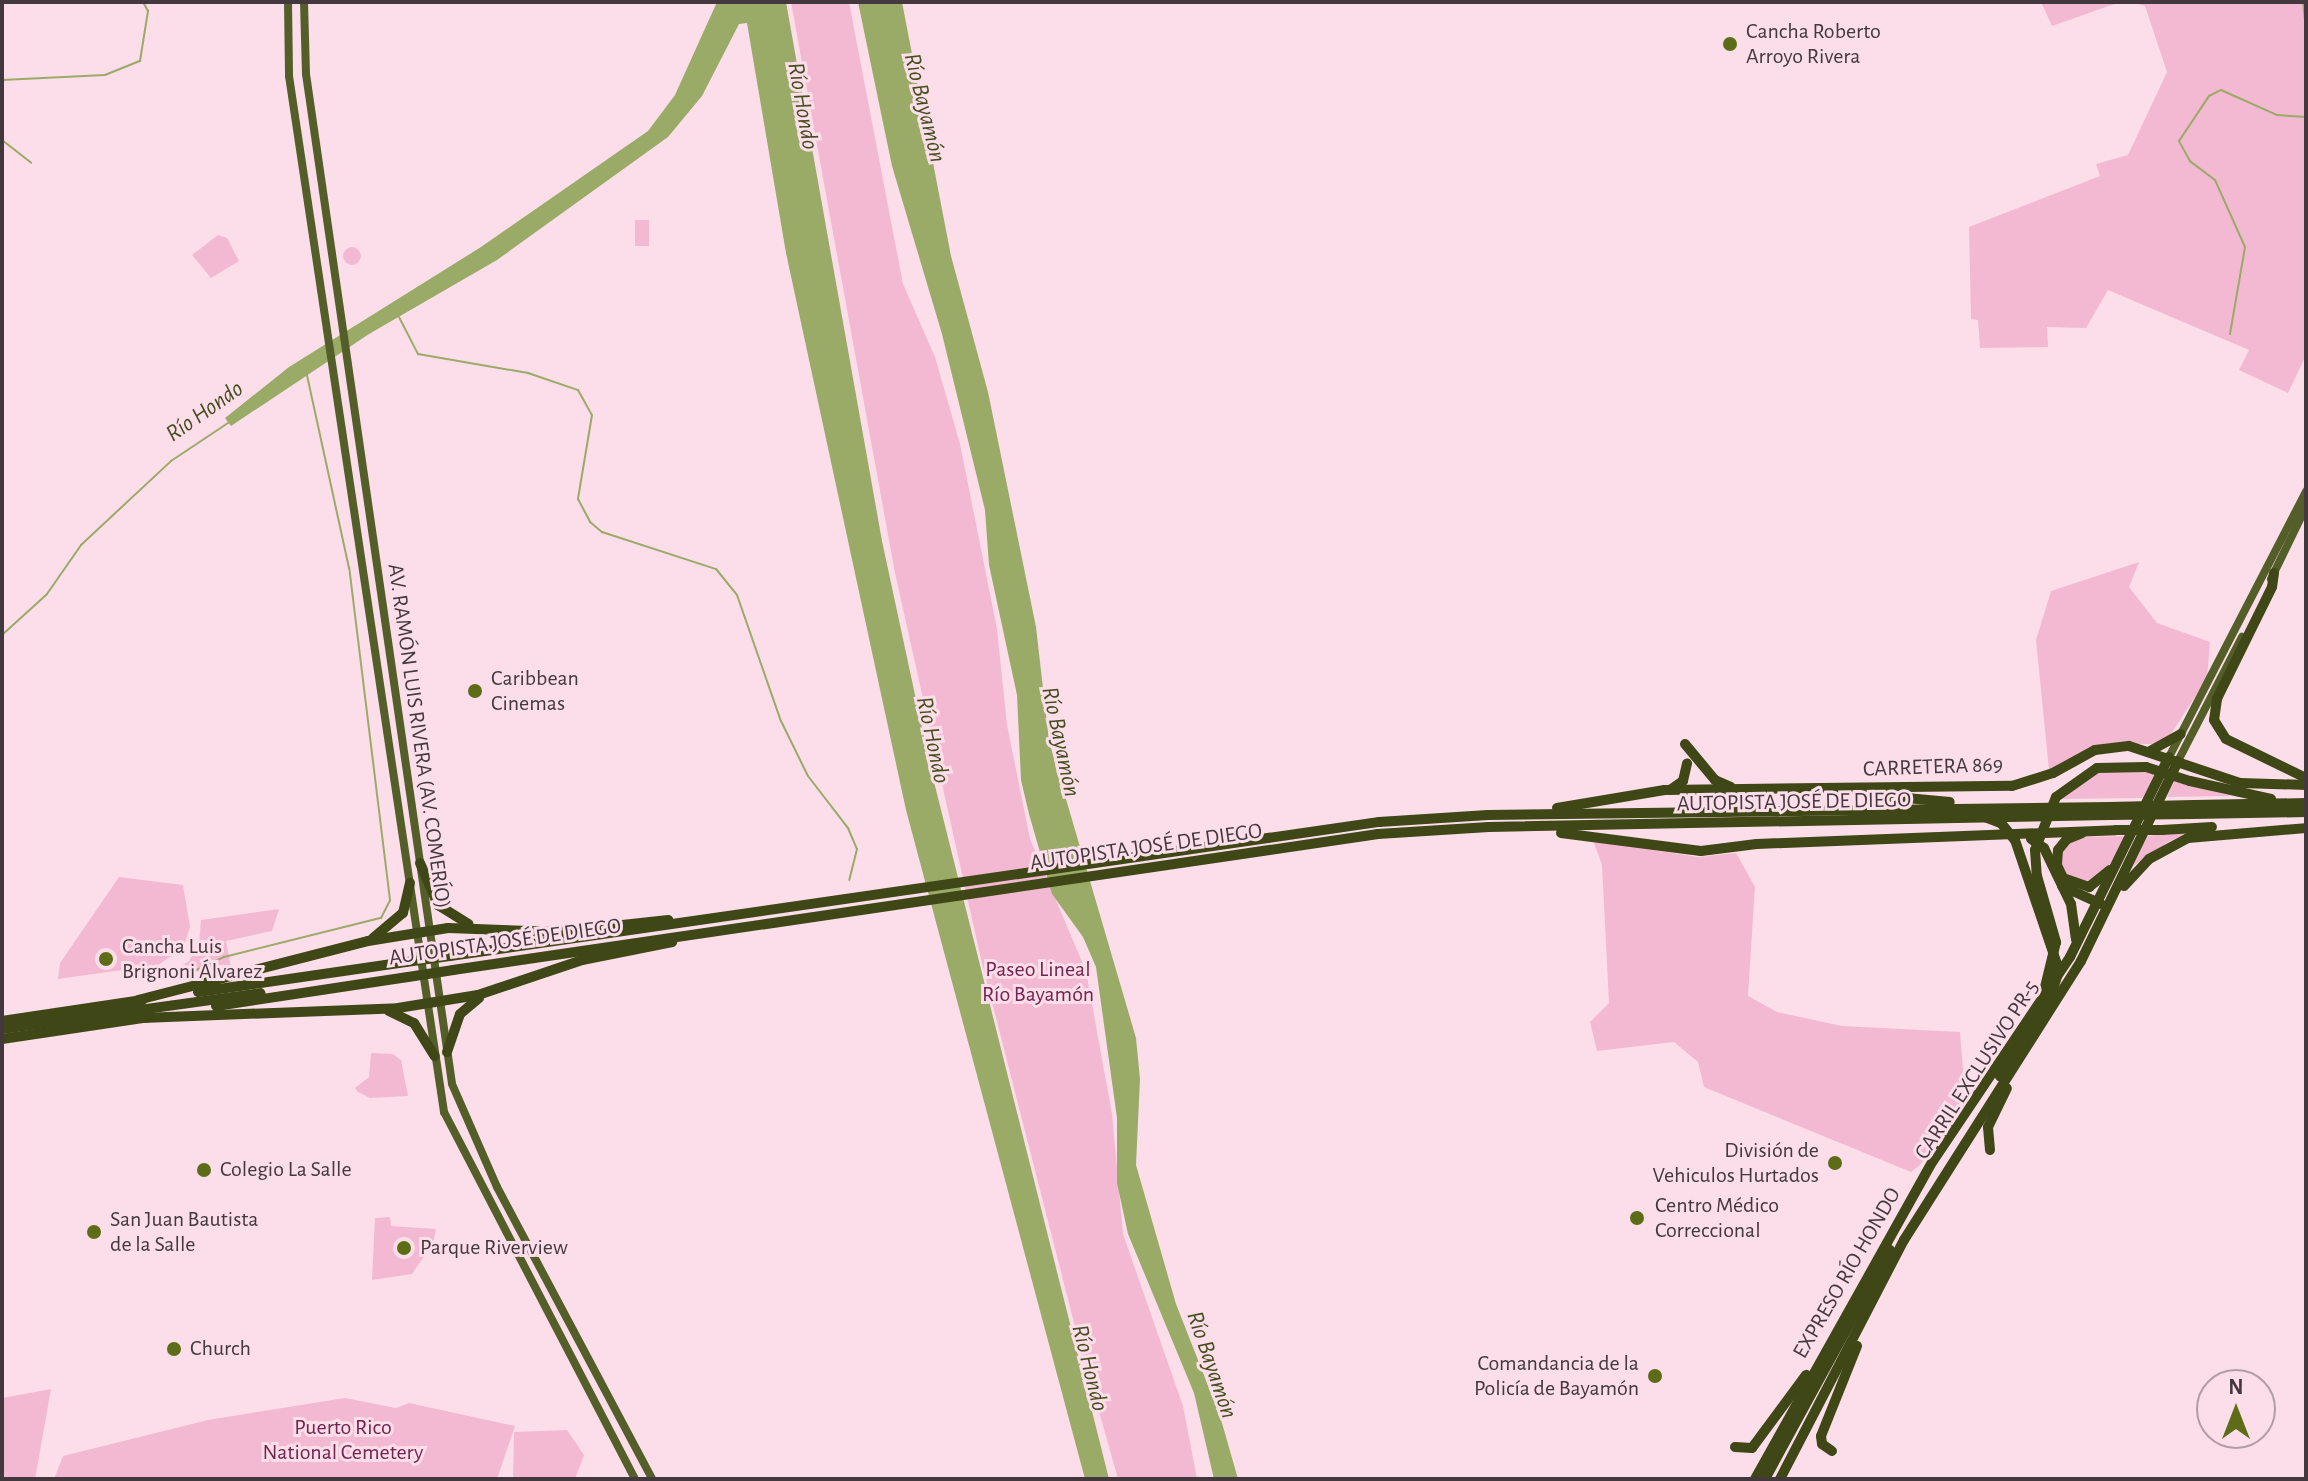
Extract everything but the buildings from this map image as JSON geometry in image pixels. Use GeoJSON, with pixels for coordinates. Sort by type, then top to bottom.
{"type":"FeatureCollection","features":[{"type":"Feature","properties":{"kind":"highway"},"geometry":{"type":"LineString","coordinates":[[2274,573],[2272,587],[2214,706],[2214,720],[2226,739],[2306,778]]}},
{"type":"Feature","properties":{"kind":"highway"},"geometry":{"type":"LineString","coordinates":[[2150,751],[2181,734]]}},
{"type":"Feature","properties":{"kind":"highway"},"geometry":{"type":"LineString","coordinates":[[1685,744],[1715,780],[1736,790]]}},
{"type":"Feature","properties":{"kind":"highway","name":"CARRETERA 869"},"geometry":{"type":"LineString","coordinates":[[1488,821],[1603,804],[1670,790],[2012,786],[2053,773],[2095,750],[2129,746],[2240,783],[2306,785]]}},
{"type":"Feature","properties":{"kind":"highway","name":"EXPRESO RÍO HONDO"},"geometry":{"type":"LineString","coordinates":[[1761,1477],[1820,1359],[1933,1161],[2106,904],[2121,857],[2174,759]]}},
{"type":"Feature","properties":{"kind":"highway","name":"EXPRESO RÍO HONDO"},"geometry":{"type":"LineString","coordinates":[[1780,1479],[1949,1163],[2037,1036],[2106,904],[2174,759]]}},
{"type":"Feature","properties":{"kind":"highway"},"geometry":{"type":"LineString","coordinates":[[1670,790],[1683,781],[1687,763]]}},
{"type":"Feature","properties":{"kind":"highway"},"geometry":{"type":"LineString","coordinates":[[2039,1007],[2056,947],[2035,850],[2056,797],[2097,768],[2146,767],[2190,781],[2302,803]]}},
{"type":"Feature","properties":{"kind":"highway"},"geometry":{"type":"LineString","coordinates":[[1775,790],[1979,806]]}},
{"type":"Feature","properties":{"kind":"highway","name":"AUTOPISTA JOSÉ DE DIEGO"},"geometry":{"type":"LineString","coordinates":[[2194,810],[2302,803]]}},
{"type":"Feature","properties":{"kind":"highway","name":"AUTOPISTA JOSÉ DE DIEGO"},"geometry":{"type":"LineString","coordinates":[[1696,818],[1979,806],[2109,811]]}},
{"type":"Feature","properties":{"kind":"highway","name":"AUTOPISTA JOSÉ DE DIEGO"},"geometry":{"type":"LineString","coordinates":[[2,1039],[142,1018],[686,921],[1379,822],[2194,810],[2306,812]]}},
{"type":"Feature","properties":{"kind":"highway","name":"CARRIL EXCLUSIVO PR-5"},"geometry":{"type":"LineString","coordinates":[[1696,818],[1977,814],[2001,823],[2015,840],[2059,970],[2049,1002],[1917,1201],[1761,1477]]}},
{"type":"Feature","properties":{"kind":"highway"},"geometry":{"type":"LineString","coordinates":[[1488,821],[1561,833],[1690,847],[2021,837],[2116,830],[2306,826]]}},
{"type":"Feature","properties":{"kind":"highway","name":"AUTOPISTA JOSÉ DE DIEGO"},"geometry":{"type":"LineString","coordinates":[[451,963],[689,935],[1208,858],[1488,821]]}},
{"type":"Feature","properties":{"kind":"highway"},"geometry":{"type":"LineString","coordinates":[[2060,885],[2106,904],[2141,864],[2180,841],[2212,833],[2306,826]]}},
{"type":"Feature","properties":{"kind":"highway"},"geometry":{"type":"LineString","coordinates":[[2116,830],[2070,837],[2058,850],[2057,865],[2069,883],[2089,887],[2103,879],[2121,857]]}},
{"type":"Feature","properties":{"kind":"highway"},"geometry":{"type":"LineString","coordinates":[[2021,837],[2044,848],[2075,916],[2076,945]]}},
{"type":"Feature","properties":{"kind":"highway"},"geometry":{"type":"LineString","coordinates":[[420,863],[438,905],[474,926]]}},
{"type":"Feature","properties":{"kind":"highway"},"geometry":{"type":"LineString","coordinates":[[368,941],[398,919],[410,883]]}},
{"type":"Feature","properties":{"kind":"highway"},"geometry":{"type":"LineString","coordinates":[[451,963],[876,907]]}},
{"type":"Feature","properties":{"kind":"highway"},"geometry":{"type":"LineString","coordinates":[[451,963],[687,926],[715,917]]}},
{"type":"Feature","properties":{"kind":"highway"},"geometry":{"type":"LineString","coordinates":[[138,1000],[368,941],[430,930],[474,926],[545,932],[652,919],[686,921]]}},
{"type":"Feature","properties":{"kind":"highway"},"geometry":{"type":"LineString","coordinates":[[142,1018],[379,1010],[434,1002],[491,991],[582,960],[660,947],[689,935]]}},
{"type":"Feature","properties":{"kind":"highway"},"geometry":{"type":"LineString","coordinates":[[2,1029],[407,970]]}},
{"type":"Feature","properties":{"kind":"highway","name":"AUTOPISTA JOSÉ DE DIEGO"},"geometry":{"type":"LineString","coordinates":[[2,1021],[138,1000],[407,970]]}},
{"type":"Feature","properties":{"kind":"highway"},"geometry":{"type":"LineString","coordinates":[[447,1052],[462,1011],[491,991]]}},
{"type":"Feature","properties":{"kind":"highway"},"geometry":{"type":"LineString","coordinates":[[379,1010],[414,1023],[435,1056]]}},
{"type":"Feature","properties":{"kind":"highway"},"geometry":{"type":"LineString","coordinates":[[1990,1150],[1989,1122],[2037,1036]]}},
{"type":"Feature","properties":{"kind":"highway"},"geometry":{"type":"LineString","coordinates":[[1832,1451],[1821,1438],[1862,1324]]}},
{"type":"Feature","properties":{"kind":"highway"},"geometry":{"type":"LineString","coordinates":[[1735,1447],[1751,1450],[1820,1359]]}},
{"type":"Feature","properties":{"kind":"main road","name":"AV. RAMÓN LUIS RIVERA (AV. COMERÍO)"},"geometry":{"type":"LineString","coordinates":[[288,2],[289,76],[410,883],[418,932],[459,1109],[652,1479]]}},
{"type":"Feature","properties":{"kind":"main road","name":"AV. RAMÓN LUIS RIVERA (AV. COMERÍO)"},"geometry":{"type":"LineString","coordinates":[[304,2],[306,74],[430,930],[435,1056],[452,1133],[635,1479]]}},
{"type":"Feature","properties":{"kind":"main road"},"geometry":{"type":"LineString","coordinates":[[2174,759],[2181,734],[2306,491]]}},
{"type":"Feature","properties":{"kind":"main road"},"geometry":{"type":"LineString","coordinates":[[2174,759],[2241,638],[2306,507]]}},
{"type":"Feature","properties":{"kind":"main road"},"geometry":{"type":"LineString","coordinates":[[2241,638],[2256,591]]}},
{"type":"Feature","properties":{"kind":"green space","name":"Paseo Lineal Río Bayamón"},"geometry":{"type":"Polygon","coordinates":[[[791,2],[849,2],[903,284],[935,357],[960,444],[997,629],[1007,725],[1030,839],[1086,971],[1112,1114],[1123,1234],[1183,1406],[1197,1479],[1118,1479],[1073,1319],[981,959],[895,573],[791,2]]]}},
{"type":"Feature","properties":{"kind":"green space"},"geometry":{"type":"Polygon","coordinates":[[[2041,2],[2120,2],[2052,26],[2041,2]]]}},
{"type":"Feature","properties":{"kind":"green space"},"geometry":{"type":"Polygon","coordinates":[[[2131,2],[2306,2],[2306,355],[2288,393],[2239,370],[2249,350],[2108,290],[2086,328],[2047,327],[2048,347],[1980,348],[1978,320],[1971,319],[1969,227],[2100,176],[2096,164],[2128,155],[2167,72],[2145,6],[2131,2]]]}},
{"type":"Feature","properties":{"kind":"green space","name":"Cancha Roberto Arroyo Rivera"},"geometry":{"type":"Polygon","coordinates":[[[1730,34],[1737,37],[1740,44],[1737,51],[1730,54],[1723,51],[1720,44],[1723,37],[1730,34]]]}},
{"type":"Feature","properties":{"kind":"green space"},"geometry":{"type":"Polygon","coordinates":[[[635,220],[649,220],[649,246],[635,246],[635,220]]]}},
{"type":"Feature","properties":{"kind":"green space"},"geometry":{"type":"Polygon","coordinates":[[[218,235],[227,238],[239,261],[211,278],[192,255],[218,235]]]}},
{"type":"Feature","properties":{"kind":"green space"},"geometry":{"type":"Polygon","coordinates":[[[352,247],[361,256],[352,265],[343,256],[352,247]]]}},
{"type":"Feature","properties":{"kind":"green space"},"geometry":{"type":"Polygon","coordinates":[[[2139,562],[2129,587],[2157,623],[2210,642],[2207,678],[2171,734],[2157,744],[2102,744],[2049,770],[2036,640],[2051,591],[2139,562]]]}},
{"type":"Feature","properties":{"kind":"green space"},"geometry":{"type":"Polygon","coordinates":[[[2121,766],[2157,774],[2145,798],[2060,799],[2088,775],[2121,766]]]}},
{"type":"Feature","properties":{"kind":"green space"},"geometry":{"type":"Polygon","coordinates":[[[2175,780],[2231,796],[2167,797],[2175,780]]]}},
{"type":"Feature","properties":{"kind":"green space"},"geometry":{"type":"Polygon","coordinates":[[[2192,831],[2168,842],[2129,869],[2146,836],[2192,831]]]}},
{"type":"Feature","properties":{"kind":"green space"},"geometry":{"type":"Polygon","coordinates":[[[2126,836],[2104,874],[2084,884],[2073,882],[2061,869],[2061,853],[2068,843],[2083,837],[2126,836]]]}},
{"type":"Feature","properties":{"kind":"green space"},"geometry":{"type":"Polygon","coordinates":[[[1593,840],[1698,857],[1736,853],[1755,887],[1748,996],[1777,1012],[1842,1026],[1960,1032],[1965,1094],[1920,1165],[1911,1172],[1704,1087],[1698,1062],[1674,1042],[1597,1051],[1590,1022],[1609,1003],[1602,865],[1593,840]]]}},
{"type":"Feature","properties":{"kind":"green space"},"geometry":{"type":"Polygon","coordinates":[[[119,877],[183,885],[190,927],[183,948],[158,965],[58,979],[60,963],[119,877]]]}},
{"type":"Feature","properties":{"kind":"green space"},"geometry":{"type":"Polygon","coordinates":[[[279,909],[272,931],[226,941],[231,967],[165,976],[189,961],[199,944],[201,920],[279,909]]]}},
{"type":"Feature","properties":{"kind":"green space"},"geometry":{"type":"Polygon","coordinates":[[[371,1053],[393,1054],[401,1060],[408,1096],[370,1098],[358,1092],[355,1088],[369,1077],[371,1053]]]}},
{"type":"Feature","properties":{"kind":"green space","name":"Parque Riverview"},"geometry":{"type":"Polygon","coordinates":[[[390,1217],[391,1226],[436,1229],[433,1243],[412,1274],[372,1280],[375,1218],[390,1217]]]}},
{"type":"Feature","properties":{"kind":"green space"},"geometry":{"type":"Polygon","coordinates":[[[51,1389],[35,1479],[2,1479],[2,1398],[51,1389]]]}},
{"type":"Feature","properties":{"kind":"green space","name":"Puerto Rico National Cemetery"},"geometry":{"type":"Polygon","coordinates":[[[345,1398],[396,1408],[409,1403],[515,1426],[497,1479],[54,1479],[63,1456],[208,1420],[345,1398]]]}},
{"type":"Feature","properties":{"kind":"green space"},"geometry":{"type":"Polygon","coordinates":[[[567,1430],[584,1455],[575,1479],[513,1479],[514,1432],[567,1430]]]}},
{"type":"Feature","properties":{"kind":"water"},"geometry":{"type":"Polygon","coordinates":[[[717,2],[786,2],[882,541],[932,774],[1109,1479],[1085,1479],[906,810],[786,253],[747,23],[739,24],[702,96],[668,137],[497,260],[369,334],[231,426],[225,418],[289,367],[481,247],[648,131],[675,95],[717,2]]]}},
{"type":"Feature","properties":{"kind":"water","name":"Río Bayamón"},"geometry":{"type":"Polygon","coordinates":[[[858,2],[902,2],[951,256],[988,392],[1036,627],[1049,741],[1136,1038],[1140,1079],[1136,1165],[1176,1304],[1220,1416],[1238,1479],[1214,1479],[1194,1393],[1128,1234],[1117,1183],[1117,1118],[1096,967],[1083,937],[1052,894],[1029,814],[1021,780],[1017,695],[989,565],[985,510],[942,334],[892,166],[858,2]]]}},
{"type":"Feature","properties":{"kind":"waterway"},"geometry":{"type":"LineString","coordinates":[[2,80],[105,75],[140,61],[148,11],[143,2]]}},
{"type":"Feature","properties":{"kind":"waterway"},"geometry":{"type":"LineString","coordinates":[[2303,2],[2306,29]]}},
{"type":"Feature","properties":{"kind":"waterway"},"geometry":{"type":"LineString","coordinates":[[2230,334],[2245,247],[2215,180],[2190,161],[2179,141],[2209,96],[2221,90],[2277,115],[2306,117]]}},
{"type":"Feature","properties":{"kind":"waterway"},"geometry":{"type":"LineString","coordinates":[[2,140],[31,163]]}},
{"type":"Feature","properties":{"kind":"waterway"},"geometry":{"type":"LineString","coordinates":[[399,317],[418,354],[528,373],[578,390],[592,415],[578,499],[590,522],[602,532],[716,569],[737,595],[781,721],[808,776],[848,828],[857,849],[849,880]]}},
{"type":"Feature","properties":{"kind":"waterway"},"geometry":{"type":"LineString","coordinates":[[192,972],[224,957],[381,918],[390,900],[349,568],[307,375]]}},
{"type":"Feature","properties":{"kind":"waterway","name":"Río Hondo"},"geometry":{"type":"LineString","coordinates":[[2,635],[47,594],[81,545],[171,461],[228,423]]}},
{"type":"Feature","properties":{"kind":"place","name":"Cancha Roberto Arroyo Rivera"},"geometry":{"type":"Point","coordinates":[1730,44]}},
{"type":"Feature","properties":{"kind":"place","name":"Caribbean Cinemas"},"geometry":{"type":"Point","coordinates":[475,691]}},
{"type":"Feature","properties":{"kind":"place","name":"Cancha Luis Brignoni Álvarez"},"geometry":{"type":"Point","coordinates":[106,959]}},
{"type":"Feature","properties":{"kind":"place","name":"División de Vehiculos Hurtados"},"geometry":{"type":"Point","coordinates":[1835,1163]}},
{"type":"Feature","properties":{"kind":"place","name":"Colegio La Salle"},"geometry":{"type":"Point","coordinates":[204,1170]}},
{"type":"Feature","properties":{"kind":"place","name":"Centro Médico Correccional"},"geometry":{"type":"Point","coordinates":[1637,1218]}},
{"type":"Feature","properties":{"kind":"place","name":"San Juan Bautista de la Salle"},"geometry":{"type":"Point","coordinates":[94,1232]}},
{"type":"Feature","properties":{"kind":"place","name":"Parque Riverview"},"geometry":{"type":"Point","coordinates":[404,1248]}},
{"type":"Feature","properties":{"kind":"place","name":"Church"},"geometry":{"type":"Point","coordinates":[174,1349]}},
{"type":"Feature","properties":{"kind":"place","name":"Comandancia de la Policía de Bayamón"},"geometry":{"type":"Point","coordinates":[1655,1376]}}]}
